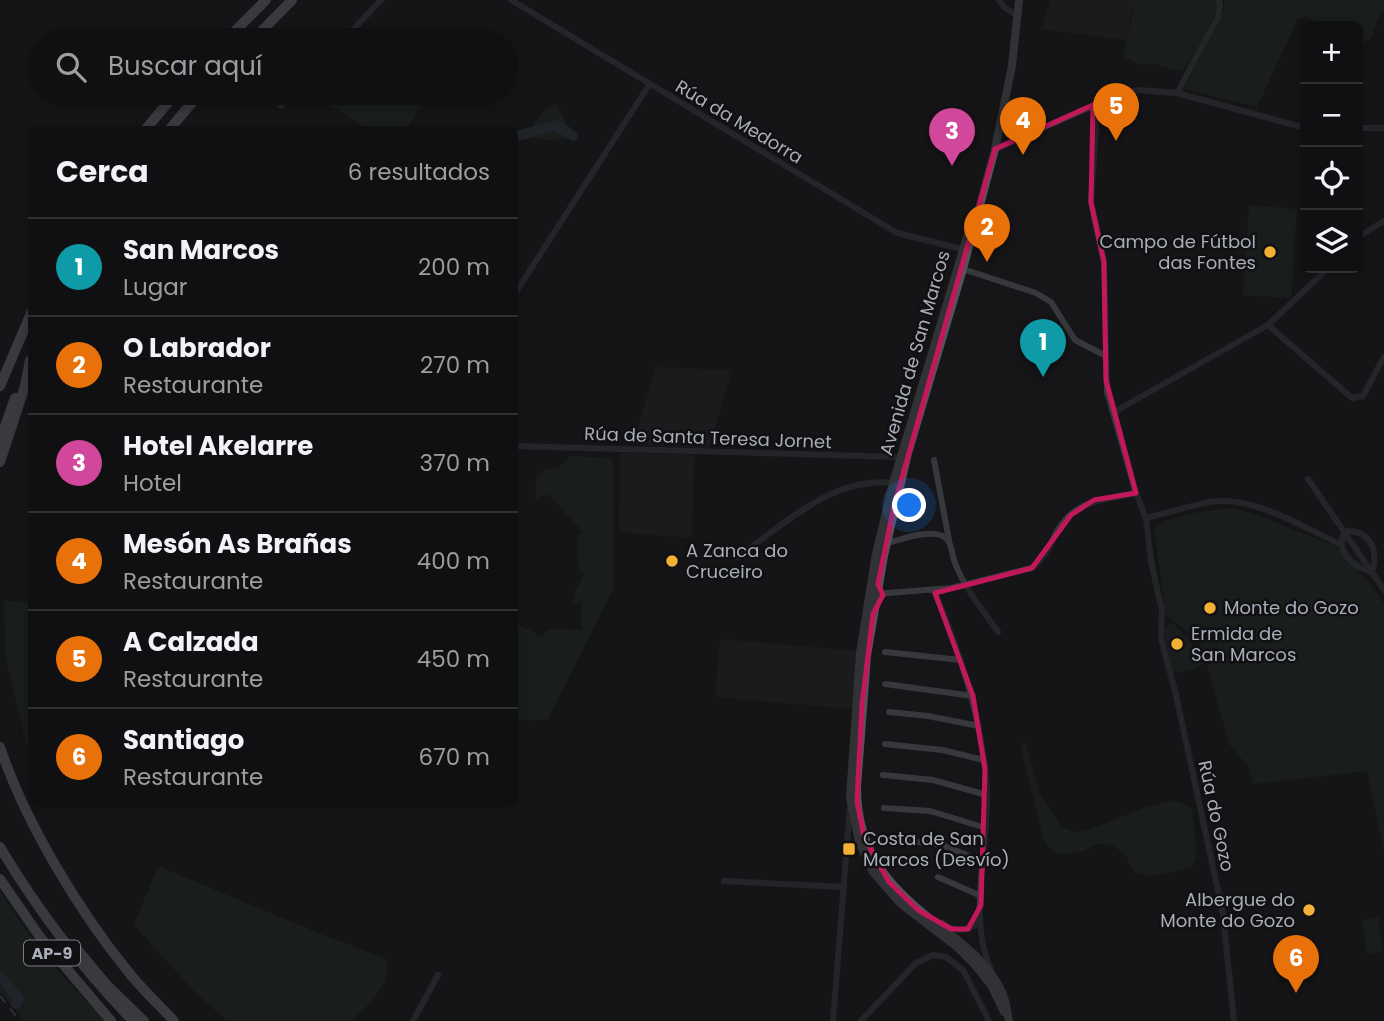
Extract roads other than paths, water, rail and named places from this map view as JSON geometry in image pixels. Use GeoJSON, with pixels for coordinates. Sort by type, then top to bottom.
{"type":"FeatureCollection","features":[{"type":"Feature","properties":{"kind":"highway"},"geometry":{"type":"LineString","coordinates":[[238,28],[266,0]]}},
{"type":"Feature","properties":{"kind":"highway"},"geometry":{"type":"LineString","coordinates":[[265,28],[292,0]]}},
{"type":"Feature","properties":{"kind":"highway"},"geometry":{"type":"LineString","coordinates":[[148,126],[166,105]]}},
{"type":"Feature","properties":{"kind":"highway"},"geometry":{"type":"LineString","coordinates":[[172,126],[190,105]]}},
{"type":"Feature","properties":{"kind":"highway"},"geometry":{"type":"LineString","coordinates":[[0,386],[28,321]]}},
{"type":"Feature","properties":{"kind":"highway"},"geometry":{"type":"LineString","coordinates":[[0,440],[28,365]]}},
{"type":"Feature","properties":{"kind":"highway"},"geometry":{"type":"LineString","coordinates":[[0,462],[28,370]]}},
{"type":"Feature","properties":{"kind":"highway"},"geometry":{"type":"LineString","coordinates":[[0,747],[22,803],[83,909],[130,974],[174,1021]]}},
{"type":"Feature","properties":{"kind":"highway","name":"AP-9"},"geometry":{"type":"LineString","coordinates":[[0,847],[41,912],[84,969],[133,1021]]}},
{"type":"Feature","properties":{"kind":"highway","name":"AP-9"},"geometry":{"type":"LineString","coordinates":[[0,879],[46,945],[111,1021]]}},
{"type":"Feature","properties":{"kind":"highway"},"geometry":{"type":"LineString","coordinates":[[28,891],[106,984],[144,1021]]}},
{"type":"Feature","properties":{"kind":"main road","name":"Avenida de San Marcos"},"geometry":{"type":"LineString","coordinates":[[881,545],[963,269],[995,149],[1009,87],[1019,0]]}},
{"type":"Feature","properties":{"kind":"main road","name":"Avenida de San Marcos"},"geometry":{"type":"LineString","coordinates":[[881,545],[893,483],[962,249],[988,174]]}},
{"type":"Feature","properties":{"kind":"main road"},"geometry":{"type":"LineString","coordinates":[[963,269],[962,249],[972,236]]}},
{"type":"Feature","properties":{"kind":"main road"},"geometry":{"type":"LineString","coordinates":[[894,506],[901,457],[905,454],[917,413],[926,395]]}},
{"type":"Feature","properties":{"kind":"main road"},"geometry":{"type":"LineString","coordinates":[[881,545],[878,584],[881,594],[873,614],[854,799],[864,837],[889,882],[968,949],[994,978],[1003,993],[1009,1021]]}},
{"type":"Feature","properties":{"kind":"main road"},"geometry":{"type":"LineString","coordinates":[[881,545],[873,590],[881,594]]}},
{"type":"Feature","properties":{"kind":"main road"},"geometry":{"type":"LineString","coordinates":[[881,545],[862,635],[855,701],[856,836],[873,872],[890,893],[975,965],[991,985],[1009,1021]]}},
{"type":"Feature","properties":{"kind":"main road"},"geometry":{"type":"LineString","coordinates":[[862,635],[872,599],[881,594]]}},
{"type":"Feature","properties":{"kind":"main road"},"geometry":{"type":"LineString","coordinates":[[856,836],[870,852]]}},
{"type":"Feature","properties":{"kind":"street"},"geometry":{"type":"LineString","coordinates":[[354,28],[381,0]]}},
{"type":"Feature","properties":{"kind":"street","name":"Rúa da Medorra"},"geometry":{"type":"LineString","coordinates":[[511,0],[897,233],[962,249]]}},
{"type":"Feature","properties":{"kind":"street"},"geometry":{"type":"LineString","coordinates":[[999,0],[1004,7],[1018,16]]}},
{"type":"Feature","properties":{"kind":"street"},"geometry":{"type":"LineString","coordinates":[[1177,93],[1218,17],[1219,0]]}},
{"type":"Feature","properties":{"kind":"street"},"geometry":{"type":"LineString","coordinates":[[518,289],[649,85]]}},
{"type":"Feature","properties":{"kind":"street"},"geometry":{"type":"LineString","coordinates":[[995,149],[1132,90],[1177,93],[1300,127]]}},
{"type":"Feature","properties":{"kind":"street","name":"Rúa do Gozo"},"geometry":{"type":"LineString","coordinates":[[1093,106],[1096,126],[1091,202],[1104,262],[1106,380],[1136,493],[1146,518],[1151,561],[1162,611],[1161,638],[1176,695],[1220,902],[1234,1021]]}},
{"type":"Feature","properties":{"kind":"street"},"geometry":{"type":"LineString","coordinates":[[1363,128],[1384,128]]}},
{"type":"Feature","properties":{"kind":"street"},"geometry":{"type":"LineString","coordinates":[[1363,234],[1384,221]]}},
{"type":"Feature","properties":{"kind":"street"},"geometry":{"type":"LineString","coordinates":[[963,269],[1036,293],[1052,302],[1075,340],[1106,356]]}},
{"type":"Feature","properties":{"kind":"street"},"geometry":{"type":"LineString","coordinates":[[1114,412],[1268,325],[1323,273]]}},
{"type":"Feature","properties":{"kind":"street"},"geometry":{"type":"LineString","coordinates":[[1268,325],[1352,398],[1363,396],[1384,358]]}},
{"type":"Feature","properties":{"kind":"street","name":"Rúa de Santa Teresa Jornet"},"geometry":{"type":"LineString","coordinates":[[518,446],[901,457]]}},
{"type":"Feature","properties":{"kind":"street"},"geometry":{"type":"LineString","coordinates":[[934,460],[953,559],[964,584],[998,632]]}},
{"type":"Feature","properties":{"kind":"street"},"geometry":{"type":"LineString","coordinates":[[1308,478],[1384,590]]}},
{"type":"Feature","properties":{"kind":"street"},"geometry":{"type":"LineString","coordinates":[[737,557],[806,506],[858,484],[879,481],[893,483]]}},
{"type":"Feature","properties":{"kind":"street"},"geometry":{"type":"LineString","coordinates":[[881,594],[934,590],[1032,568],[1041,560],[1063,522],[1071,514],[1094,500],[1136,493]]}},
{"type":"Feature","properties":{"kind":"street"},"geometry":{"type":"LineString","coordinates":[[1146,518],[1211,502],[1242,503],[1260,508],[1340,544],[1353,562],[1371,572]]}},
{"type":"Feature","properties":{"kind":"street"},"geometry":{"type":"LineString","coordinates":[[1340,544],[1345,531]]}},
{"type":"Feature","properties":{"kind":"street"},"geometry":{"type":"LineString","coordinates":[[1345,531],[1358,533],[1374,546],[1375,563],[1371,572]]}},
{"type":"Feature","properties":{"kind":"street"},"geometry":{"type":"LineString","coordinates":[[881,545],[935,534],[950,543]]}},
{"type":"Feature","properties":{"kind":"street"},"geometry":{"type":"LineString","coordinates":[[1375,563],[1384,563]]}},
{"type":"Feature","properties":{"kind":"street"},"geometry":{"type":"LineString","coordinates":[[934,590],[973,696],[979,726],[987,795],[981,896],[982,945],[994,978]]}},
{"type":"Feature","properties":{"kind":"street"},"geometry":{"type":"LineString","coordinates":[[886,652],[961,660]]}},
{"type":"Feature","properties":{"kind":"street"},"geometry":{"type":"LineString","coordinates":[[885,684],[973,696]]}},
{"type":"Feature","properties":{"kind":"street"},"geometry":{"type":"LineString","coordinates":[[889,712],[979,726]]}},
{"type":"Feature","properties":{"kind":"street"},"geometry":{"type":"LineString","coordinates":[[885,744],[942,750],[984,760]]}},
{"type":"Feature","properties":{"kind":"street"},"geometry":{"type":"LineString","coordinates":[[883,775],[933,780],[987,795]]}},
{"type":"Feature","properties":{"kind":"street"},"geometry":{"type":"LineString","coordinates":[[884,808],[930,810],[986,828]]}},
{"type":"Feature","properties":{"kind":"street"},"geometry":{"type":"LineString","coordinates":[[833,1021],[847,849],[856,836]]}},
{"type":"Feature","properties":{"kind":"street"},"geometry":{"type":"LineString","coordinates":[[896,839],[942,845],[984,862]]}},
{"type":"Feature","properties":{"kind":"street"},"geometry":{"type":"LineString","coordinates":[[938,877],[981,896]]}},
{"type":"Feature","properties":{"kind":"street"},"geometry":{"type":"LineString","coordinates":[[724,881],[844,887]]}},
{"type":"Feature","properties":{"kind":"street"},"geometry":{"type":"LineString","coordinates":[[918,909],[946,927],[962,930],[975,925],[981,905]]}},
{"type":"Feature","properties":{"kind":"street"},"geometry":{"type":"LineString","coordinates":[[861,1021],[916,963],[924,957],[942,955],[963,970],[989,1021]]}},
{"type":"Feature","properties":{"kind":"street"},"geometry":{"type":"LineString","coordinates":[[413,1021],[438,975]]}},
{"type":"Feature","properties":{"kind":"waterway"},"geometry":{"type":"LineString","coordinates":[[518,136],[556,125],[573,136]]}},
{"type":"Feature","properties":{"kind":"waterway"},"geometry":{"type":"LineString","coordinates":[[0,976],[19,999],[16,1004]]}},
{"type":"Feature","properties":{"kind":"railway"},"geometry":{"type":"LineString","coordinates":[[0,996],[20,1021]]}},
{"type":"Feature","properties":{"kind":"place","name":"A Calzada"},"geometry":{"type":"Point","coordinates":[1116,141]}},
{"type":"Feature","properties":{"kind":"place","name":"Mesón As Brañas"},"geometry":{"type":"Point","coordinates":[1023,155]}},
{"type":"Feature","properties":{"kind":"place","name":"Hotel Akelarre"},"geometry":{"type":"Point","coordinates":[952,166]}},
{"type":"Feature","properties":{"kind":"place","name":"Campo de Fútbol das Fontes"},"geometry":{"type":"Point","coordinates":[1270,252]}},
{"type":"Feature","properties":{"kind":"place","name":"O Labrador"},"geometry":{"type":"Point","coordinates":[987,262]}},
{"type":"Feature","properties":{"kind":"place","name":"San Marcos"},"geometry":{"type":"Point","coordinates":[1043,377]}},
{"type":"Feature","properties":{"kind":"place","name":"A Zanca do Cruceiro"},"geometry":{"type":"Point","coordinates":[672,561]}},
{"type":"Feature","properties":{"kind":"place","name":"Monte do Gozo"},"geometry":{"type":"Point","coordinates":[1210,608]}},
{"type":"Feature","properties":{"kind":"place","name":"Ermida de San Marcos"},"geometry":{"type":"Point","coordinates":[1177,644]}},
{"type":"Feature","properties":{"kind":"place","name":"Costa de San Marcos (Desvío)"},"geometry":{"type":"Point","coordinates":[849,849]}},
{"type":"Feature","properties":{"kind":"place","name":"Albergue do Monte do Gozo"},"geometry":{"type":"Point","coordinates":[1309,910]}},
{"type":"Feature","properties":{"kind":"place","name":"Santiago"},"geometry":{"type":"Point","coordinates":[1296,993]}}]}
